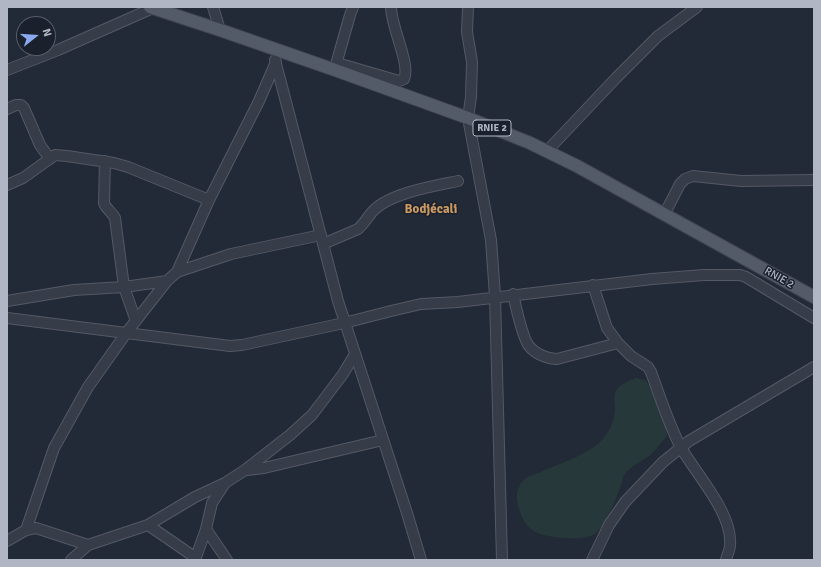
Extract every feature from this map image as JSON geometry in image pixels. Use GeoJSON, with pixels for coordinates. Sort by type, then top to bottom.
{"type":"FeatureCollection","features":[{"type":"Feature","properties":{"kind":"main road","name":"RNIE 2"},"geometry":{"type":"LineString","coordinates":[[151,7],[274,49],[336,67],[468,118],[547,151],[577,166],[814,297]]}},
{"type":"Feature","properties":{"kind":"street"},"geometry":{"type":"LineString","coordinates":[[7,70],[58,50],[151,7]]}},
{"type":"Feature","properties":{"kind":"street"},"geometry":{"type":"LineString","coordinates":[[213,7],[220,30]]}},
{"type":"Feature","properties":{"kind":"street"},"geometry":{"type":"LineString","coordinates":[[354,7],[350,15],[336,67],[399,81],[404,79],[406,74],[405,65],[394,28],[391,7]]}},
{"type":"Feature","properties":{"kind":"street"},"geometry":{"type":"LineString","coordinates":[[468,7],[467,32],[472,62],[471,97],[468,118],[490,240],[496,296],[502,560]]}},
{"type":"Feature","properties":{"kind":"street"},"geometry":{"type":"LineString","coordinates":[[547,151],[658,36],[697,7]]}},
{"type":"Feature","properties":{"kind":"street"},"geometry":{"type":"LineString","coordinates":[[274,49],[276,62],[344,324],[421,560]]}},
{"type":"Feature","properties":{"kind":"street"},"geometry":{"type":"LineString","coordinates":[[26,530],[54,448],[88,387],[127,332],[177,272],[209,200],[259,101],[276,62]]}},
{"type":"Feature","properties":{"kind":"street"},"geometry":{"type":"LineString","coordinates":[[7,109],[16,105],[21,105],[24,108],[40,145],[50,159]]}},
{"type":"Feature","properties":{"kind":"street"},"geometry":{"type":"LineString","coordinates":[[7,186],[23,178],[55,155],[105,161],[128,167],[209,200]]}},
{"type":"Feature","properties":{"kind":"street"},"geometry":{"type":"LineString","coordinates":[[105,161],[104,203],[115,218],[124,287],[136,321]]}},
{"type":"Feature","properties":{"kind":"street"},"geometry":{"type":"LineString","coordinates":[[664,215],[680,184],[693,176],[741,181],[814,180]]}},
{"type":"Feature","properties":{"kind":"street"},"geometry":{"type":"LineString","coordinates":[[177,272],[231,254],[322,239],[358,229],[363,225],[374,210],[398,195],[458,180]]}},
{"type":"Feature","properties":{"kind":"street"},"geometry":{"type":"LineString","coordinates":[[7,318],[230,346],[242,345],[344,324],[421,304],[458,302],[496,296],[652,279],[704,275],[740,275],[746,277],[814,318]]}},
{"type":"Feature","properties":{"kind":"street"},"geometry":{"type":"LineString","coordinates":[[7,300],[74,290],[124,287],[168,281]]}},
{"type":"Feature","properties":{"kind":"street"},"geometry":{"type":"LineString","coordinates":[[593,285],[607,328],[630,356],[648,367],[668,419],[681,447],[713,495],[730,535],[730,546],[726,560]]}},
{"type":"Feature","properties":{"kind":"street"},"geometry":{"type":"LineString","coordinates":[[513,294],[525,338],[529,346],[534,351],[549,359],[558,359],[618,343]]}},
{"type":"Feature","properties":{"kind":"street"},"geometry":{"type":"LineString","coordinates":[[71,560],[88,545],[148,525],[245,470],[290,435],[312,415],[343,374],[355,354]]}},
{"type":"Feature","properties":{"kind":"street"},"geometry":{"type":"LineString","coordinates":[[592,560],[609,525],[625,502],[663,462],[689,440],[814,367]]}},
{"type":"Feature","properties":{"kind":"street"},"geometry":{"type":"LineString","coordinates":[[245,470],[264,468],[383,440]]}},
{"type":"Feature","properties":{"kind":"street"},"geometry":{"type":"LineString","coordinates":[[148,525],[195,559],[206,529],[212,503],[224,483]]}},
{"type":"Feature","properties":{"kind":"street"},"geometry":{"type":"LineString","coordinates":[[7,541],[26,530],[36,528],[88,545]]}},
{"type":"Feature","properties":{"kind":"street"},"geometry":{"type":"LineString","coordinates":[[206,529],[227,560]]}},
{"type":"Feature","properties":{"kind":"shaded area"},"geometry":{"type":"Polygon","coordinates":[[[636,378],[645,380],[649,385],[666,428],[667,436],[649,456],[627,471],[623,477],[621,486],[609,514],[602,527],[593,535],[580,538],[563,538],[545,535],[534,531],[524,521],[518,506],[518,488],[522,482],[531,476],[580,455],[599,443],[610,428],[615,414],[614,397],[616,391],[622,385],[636,378]]]}},
{"type":"Feature","properties":{"kind":"district","name":"Bodjécali"},"geometry":{"type":"Point","coordinates":[431,210]}}]}
